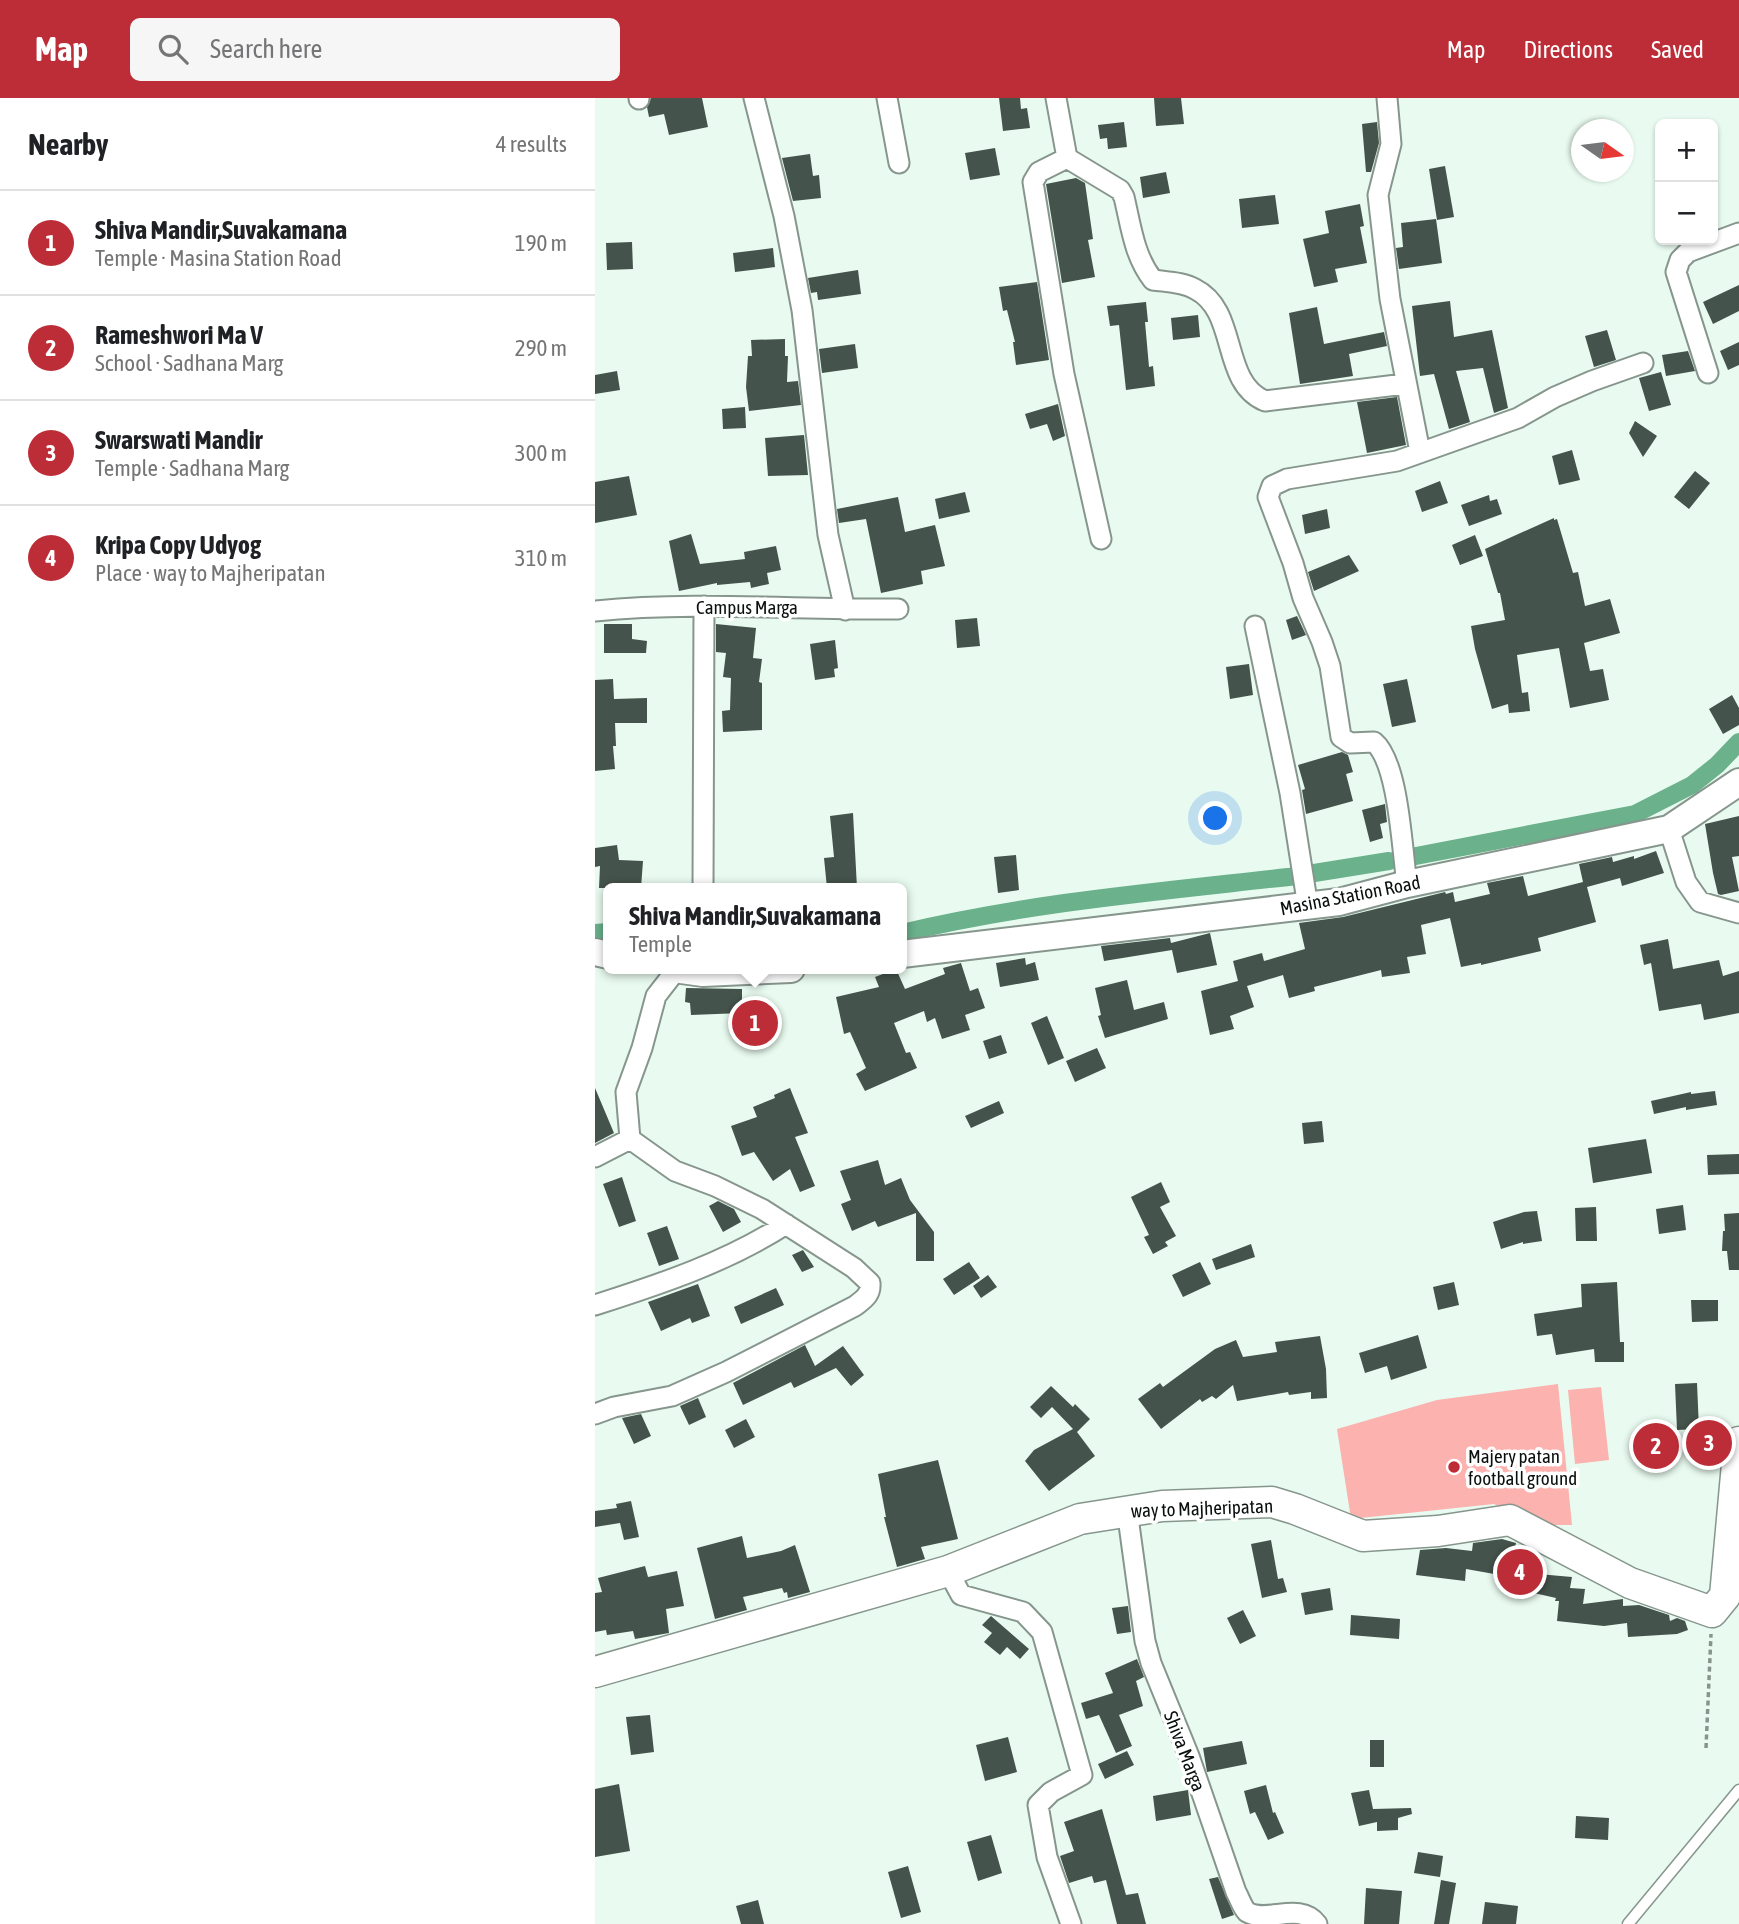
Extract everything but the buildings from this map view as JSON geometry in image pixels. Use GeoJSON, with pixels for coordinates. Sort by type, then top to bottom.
{"type":"FeatureCollection","features":[{"type":"Feature","properties":{"kind":"main road"},"geometry":{"type":"LineString","coordinates":[[1712,1612],[1725,1596],[1739,1442]]}},
{"type":"Feature","properties":{"kind":"main road","name":"way to Majheripatan"},"geometry":{"type":"LineString","coordinates":[[595,1672],[948,1570],[1080,1519],[1162,1506],[1272,1502],[1363,1536],[1438,1531],[1510,1520],[1630,1583],[1712,1612]]}},
{"type":"Feature","properties":{"kind":"street"},"geometry":{"type":"LineString","coordinates":[[754,98],[783,216],[802,310],[828,535],[845,610]]}},
{"type":"Feature","properties":{"kind":"street"},"geometry":{"type":"LineString","coordinates":[[887,98],[899,163]]}},
{"type":"Feature","properties":{"kind":"street"},"geometry":{"type":"LineString","coordinates":[[1056,98],[1067,158],[1120,190],[1137,251],[1143,267],[1153,280],[1181,284],[1205,295],[1219,316],[1244,386],[1253,396],[1265,401],[1405,384]]}},
{"type":"Feature","properties":{"kind":"street"},"geometry":{"type":"LineString","coordinates":[[1387,98],[1391,144],[1380,178],[1378,195],[1388,286],[1420,452]]}},
{"type":"Feature","properties":{"kind":"street"},"geometry":{"type":"LineString","coordinates":[[1067,158],[1039,172],[1033,182],[1064,374],[1101,539]]}},
{"type":"Feature","properties":{"kind":"street"},"geometry":{"type":"LineString","coordinates":[[1708,373],[1676,272],[1680,260],[1688,252],[1739,233]]}},
{"type":"Feature","properties":{"kind":"street"},"geometry":{"type":"LineString","coordinates":[[1407,884],[1397,802],[1390,773],[1381,749],[1374,742],[1350,743],[1341,737],[1329,666],[1268,497],[1272,486],[1287,479],[1397,461],[1518,418],[1580,386],[1643,363]]}},
{"type":"Feature","properties":{"kind":"street"},"geometry":{"type":"LineString","coordinates":[[703,883],[704,606]]}},
{"type":"Feature","properties":{"kind":"street","name":"Campus Marga"},"geometry":{"type":"LineString","coordinates":[[595,611],[626,607],[704,606],[898,609]]}},
{"type":"Feature","properties":{"kind":"street"},"geometry":{"type":"LineString","coordinates":[[1255,626],[1290,793],[1308,906]]}},
{"type":"Feature","properties":{"kind":"street","name":"Masina Station Road"},"geometry":{"type":"LineString","coordinates":[[907,953],[1339,902],[1407,884],[1669,829],[1739,782]]}},
{"type":"Feature","properties":{"kind":"street"},"geometry":{"type":"LineString","coordinates":[[1669,829],[1686,882],[1700,902],[1739,913]]}},
{"type":"Feature","properties":{"kind":"street"},"geometry":{"type":"LineString","coordinates":[[595,1415],[614,1407],[672,1396],[815,1328],[868,1296],[870,1283],[864,1276],[786,1224],[715,1186],[675,1171],[630,1139],[626,1092],[642,1048],[656,996],[671,974]]}},
{"type":"Feature","properties":{"kind":"street"},"geometry":{"type":"LineString","coordinates":[[595,1157],[630,1139]]}},
{"type":"Feature","properties":{"kind":"street"},"geometry":{"type":"LineString","coordinates":[[595,1305],[722,1260],[786,1224]]}},
{"type":"Feature","properties":{"kind":"street","name":"Shiva Marga"},"geometry":{"type":"LineString","coordinates":[[1127,1510],[1143,1630],[1151,1662],[1189,1756],[1236,1892],[1246,1911],[1257,1918],[1292,1915],[1309,1917],[1317,1924]]}},
{"type":"Feature","properties":{"kind":"street"},"geometry":{"type":"LineString","coordinates":[[948,1570],[961,1595],[1023,1612],[1042,1632],[1083,1776],[1051,1793],[1038,1805],[1047,1857],[1072,1924]]}},
{"type":"Feature","properties":{"kind":"lane"},"geometry":{"type":"LineString","coordinates":[[1628,1924],[1739,1790]]}},
{"type":"Feature","properties":{"kind":"path"},"geometry":{"type":"LineString","coordinates":[[1706,1748],[1712,1612]]}},
{"type":"Feature","properties":{"kind":"shaded area","name":"Majery patan football ground"},"geometry":{"type":"Polygon","coordinates":[[[1558,1384],[1572,1525],[1540,1525],[1494,1504],[1351,1519],[1337,1429],[1437,1400],[1558,1384]]]}},
{"type":"Feature","properties":{"kind":"shaded area"},"geometry":{"type":"Polygon","coordinates":[[[1601,1387],[1609,1460],[1575,1464],[1568,1390],[1601,1387]]]}},
{"type":"Feature","properties":{"kind":"waterway"},"geometry":{"type":"LineString","coordinates":[[1416,856],[1635,814],[1692,785],[1717,765],[1739,742]]}},
{"type":"Feature","properties":{"kind":"waterway"},"geometry":{"type":"LineString","coordinates":[[1308,874],[1389,861]]}},
{"type":"Feature","properties":{"kind":"waterway"},"geometry":{"type":"LineString","coordinates":[[907,932],[1049,905],[1297,876]]}},
{"type":"Feature","properties":{"kind":"waterway"},"geometry":{"type":"LineString","coordinates":[[595,933],[603,932]]}},
{"type":"Feature","properties":{"kind":"place","name":"Shiva Mandir,Suvakamana"},"geometry":{"type":"Point","coordinates":[755,1023]}},
{"type":"Feature","properties":{"kind":"place","name":"Swarswati Mandir"},"geometry":{"type":"Point","coordinates":[1709,1443]}},
{"type":"Feature","properties":{"kind":"place","name":"Rameshwori Ma V"},"geometry":{"type":"Point","coordinates":[1656,1446]}},
{"type":"Feature","properties":{"kind":"place","name":"Majery patan football ground"},"geometry":{"type":"Point","coordinates":[1454,1467]}},
{"type":"Feature","properties":{"kind":"place","name":"Kripa Copy Udyog"},"geometry":{"type":"Point","coordinates":[1520,1572]}}]}
